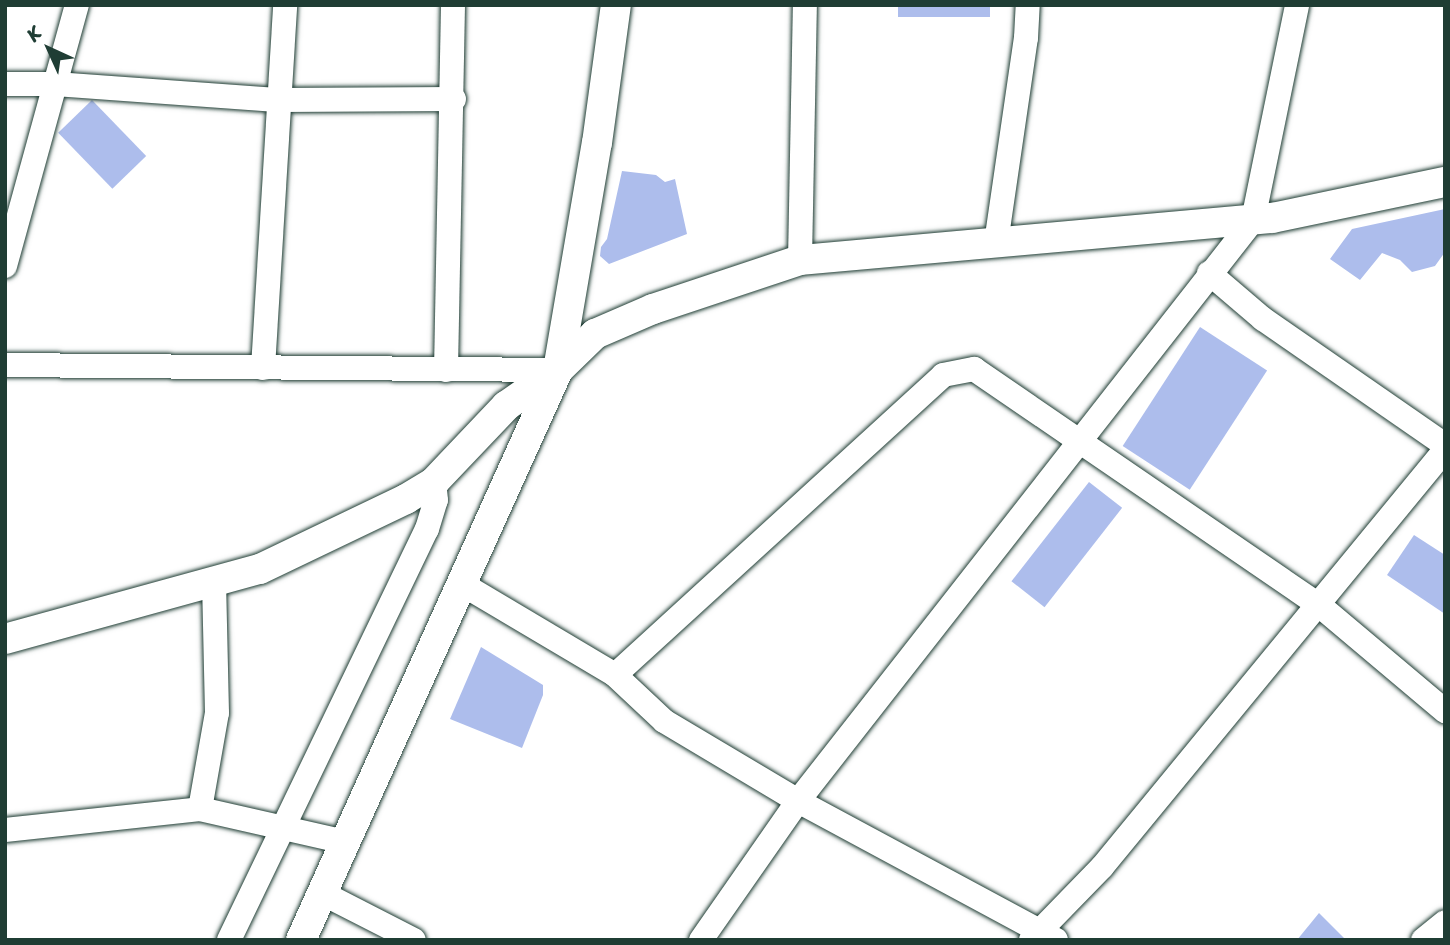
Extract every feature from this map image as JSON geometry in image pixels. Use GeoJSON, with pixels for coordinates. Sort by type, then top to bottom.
{"type":"FeatureCollection","features":[{"type":"Feature","properties":{"kind":"street"},"geometry":{"type":"LineString","coordinates":[[5,266],[76,5]]}},
{"type":"Feature","properties":{"kind":"street"},"geometry":{"type":"LineString","coordinates":[[263,368],[285,5]]}},
{"type":"Feature","properties":{"kind":"street"},"geometry":{"type":"LineString","coordinates":[[446,370],[454,99],[453,5]]}},
{"type":"Feature","properties":{"kind":"street"},"geometry":{"type":"LineString","coordinates":[[301,940],[558,370],[597,143],[616,5]]}},
{"type":"Feature","properties":{"kind":"street"},"geometry":{"type":"LineString","coordinates":[[800,260],[805,5]]}},
{"type":"Feature","properties":{"kind":"street"},"geometry":{"type":"LineString","coordinates":[[996,243],[1027,38],[1028,5]]}},
{"type":"Feature","properties":{"kind":"street"},"geometry":{"type":"LineString","coordinates":[[701,940],[798,802],[1253,220],[1297,5]]}},
{"type":"Feature","properties":{"kind":"street"},"geometry":{"type":"LineString","coordinates":[[5,84],[55,84],[280,100],[454,99]]}},
{"type":"Feature","properties":{"kind":"street"},"geometry":{"type":"LineString","coordinates":[[5,639],[260,569],[406,499],[434,482],[506,406],[558,370],[596,334],[653,309],[800,260],[1253,220],[1445,182]]}},
{"type":"Feature","properties":{"kind":"street"},"geometry":{"type":"LineString","coordinates":[[462,584],[615,675],[664,721],[798,802],[1041,937],[1319,605],[1445,448],[1263,320],[1209,274]]}},
{"type":"Feature","properties":{"kind":"street"},"geometry":{"type":"LineString","coordinates":[[5,365],[558,370]]}},
{"type":"Feature","properties":{"kind":"street"},"geometry":{"type":"LineString","coordinates":[[615,675],[943,375],[974,369],[1319,605],[1445,711]]}},
{"type":"Feature","properties":{"kind":"street"},"geometry":{"type":"LineString","coordinates":[[229,940],[433,515],[434,482]]}},
{"type":"Feature","properties":{"kind":"street"},"geometry":{"type":"LineString","coordinates":[[200,809],[217,713],[214,582]]}},
{"type":"Feature","properties":{"kind":"street"},"geometry":{"type":"LineString","coordinates":[[5,830],[200,809],[345,842]]}},
{"type":"Feature","properties":{"kind":"street"},"geometry":{"type":"LineString","coordinates":[[322,893],[414,940]]}},
{"type":"Feature","properties":{"kind":"street"},"geometry":{"type":"LineString","coordinates":[[1423,940],[1445,922]]}},
{"type":"Feature","properties":{"kind":"building"},"geometry":{"type":"Polygon","coordinates":[[[898,5],[990,5],[990,17],[898,17],[898,5]]]}},
{"type":"Feature","properties":{"kind":"building"},"geometry":{"type":"Polygon","coordinates":[[[92,100],[146,156],[112,189],[58,133],[92,100]]]}},
{"type":"Feature","properties":{"kind":"building"},"geometry":{"type":"Polygon","coordinates":[[[622,171],[656,175],[665,182],[675,179],[687,234],[609,264],[600,256],[601,247],[607,239],[622,171]]]}},
{"type":"Feature","properties":{"kind":"building"},"geometry":{"type":"Polygon","coordinates":[[[1445,209],[1445,252],[1435,266],[1412,272],[1400,260],[1382,253],[1360,280],[1330,259],[1352,229],[1445,209]]]}},
{"type":"Feature","properties":{"kind":"building"},"geometry":{"type":"Polygon","coordinates":[[[1200,327],[1267,371],[1190,490],[1123,446],[1200,327]]]}},
{"type":"Feature","properties":{"kind":"building"},"geometry":{"type":"Polygon","coordinates":[[[1089,482],[1122,508],[1045,607],[1011,581],[1089,482]]]}},
{"type":"Feature","properties":{"kind":"building"},"geometry":{"type":"Polygon","coordinates":[[[1414,535],[1445,555],[1445,614],[1387,575],[1414,535]]]}},
{"type":"Feature","properties":{"kind":"building"},"geometry":{"type":"Polygon","coordinates":[[[481,647],[543,685],[543,695],[522,748],[450,719],[481,647]]]}},
{"type":"Feature","properties":{"kind":"building"},"geometry":{"type":"Polygon","coordinates":[[[1319,913],[1346,940],[1297,940],[1319,913]]]}}]}
